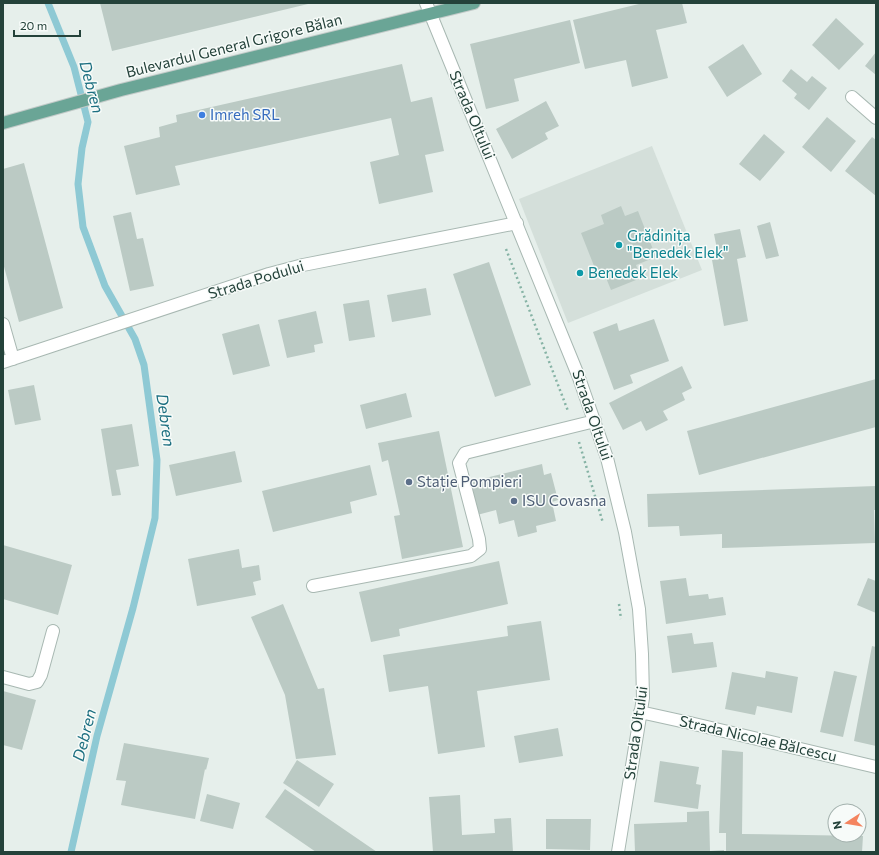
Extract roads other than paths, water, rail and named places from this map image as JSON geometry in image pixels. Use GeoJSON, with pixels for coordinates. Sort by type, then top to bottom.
{"type":"FeatureCollection","features":[{"type":"Feature","properties":{"kind":"main road","name":"Bulevardul General Grigore Bălan"},"geometry":{"type":"LineString","coordinates":[[3,122],[428,8],[474,3]]}},
{"type":"Feature","properties":{"kind":"street","name":"Strada Oltului"},"geometry":{"type":"LineString","coordinates":[[428,8],[517,222],[578,375],[595,421],[612,476],[625,532],[639,609],[643,698],[618,852]]}},
{"type":"Feature","properties":{"kind":"street"},"geometry":{"type":"LineString","coordinates":[[852,97],[876,118]]}},
{"type":"Feature","properties":{"kind":"street","name":"Strada Podului"},"geometry":{"type":"LineString","coordinates":[[8,360],[269,274],[303,265],[517,222]]}},
{"type":"Feature","properties":{"kind":"street"},"geometry":{"type":"LineString","coordinates":[[3,324],[8,360]]}},
{"type":"Feature","properties":{"kind":"street"},"geometry":{"type":"LineString","coordinates":[[313,586],[471,556],[480,549],[479,539],[459,463],[465,453],[595,421]]}},
{"type":"Feature","properties":{"kind":"street"},"geometry":{"type":"LineString","coordinates":[[3,677],[29,684],[37,682],[41,676],[53,631]]}},
{"type":"Feature","properties":{"kind":"street","name":"Strada Nicolae Bălcescu"},"geometry":{"type":"LineString","coordinates":[[640,712],[876,767]]}},
{"type":"Feature","properties":{"kind":"waterway","name":"Debren"},"geometry":{"type":"LineString","coordinates":[[48,3],[74,67],[88,122],[82,148],[78,184],[83,227],[105,286],[135,339],[144,365],[157,460],[155,518],[133,608],[97,736],[71,852]]}},
{"type":"Feature","properties":{"kind":"place","name":"Imreh SRL"},"geometry":{"type":"Point","coordinates":[202,115]}},
{"type":"Feature","properties":{"kind":"place","name":"Grădinița \"Benedek Elek\""},"geometry":{"type":"Point","coordinates":[619,245]}},
{"type":"Feature","properties":{"kind":"place","name":"Benedek Elek"},"geometry":{"type":"Point","coordinates":[580,273]}},
{"type":"Feature","properties":{"kind":"place","name":"Stație Pompieri"},"geometry":{"type":"Point","coordinates":[409,482]}},
{"type":"Feature","properties":{"kind":"place","name":"ISU Covasna"},"geometry":{"type":"Point","coordinates":[514,501]}}]}
